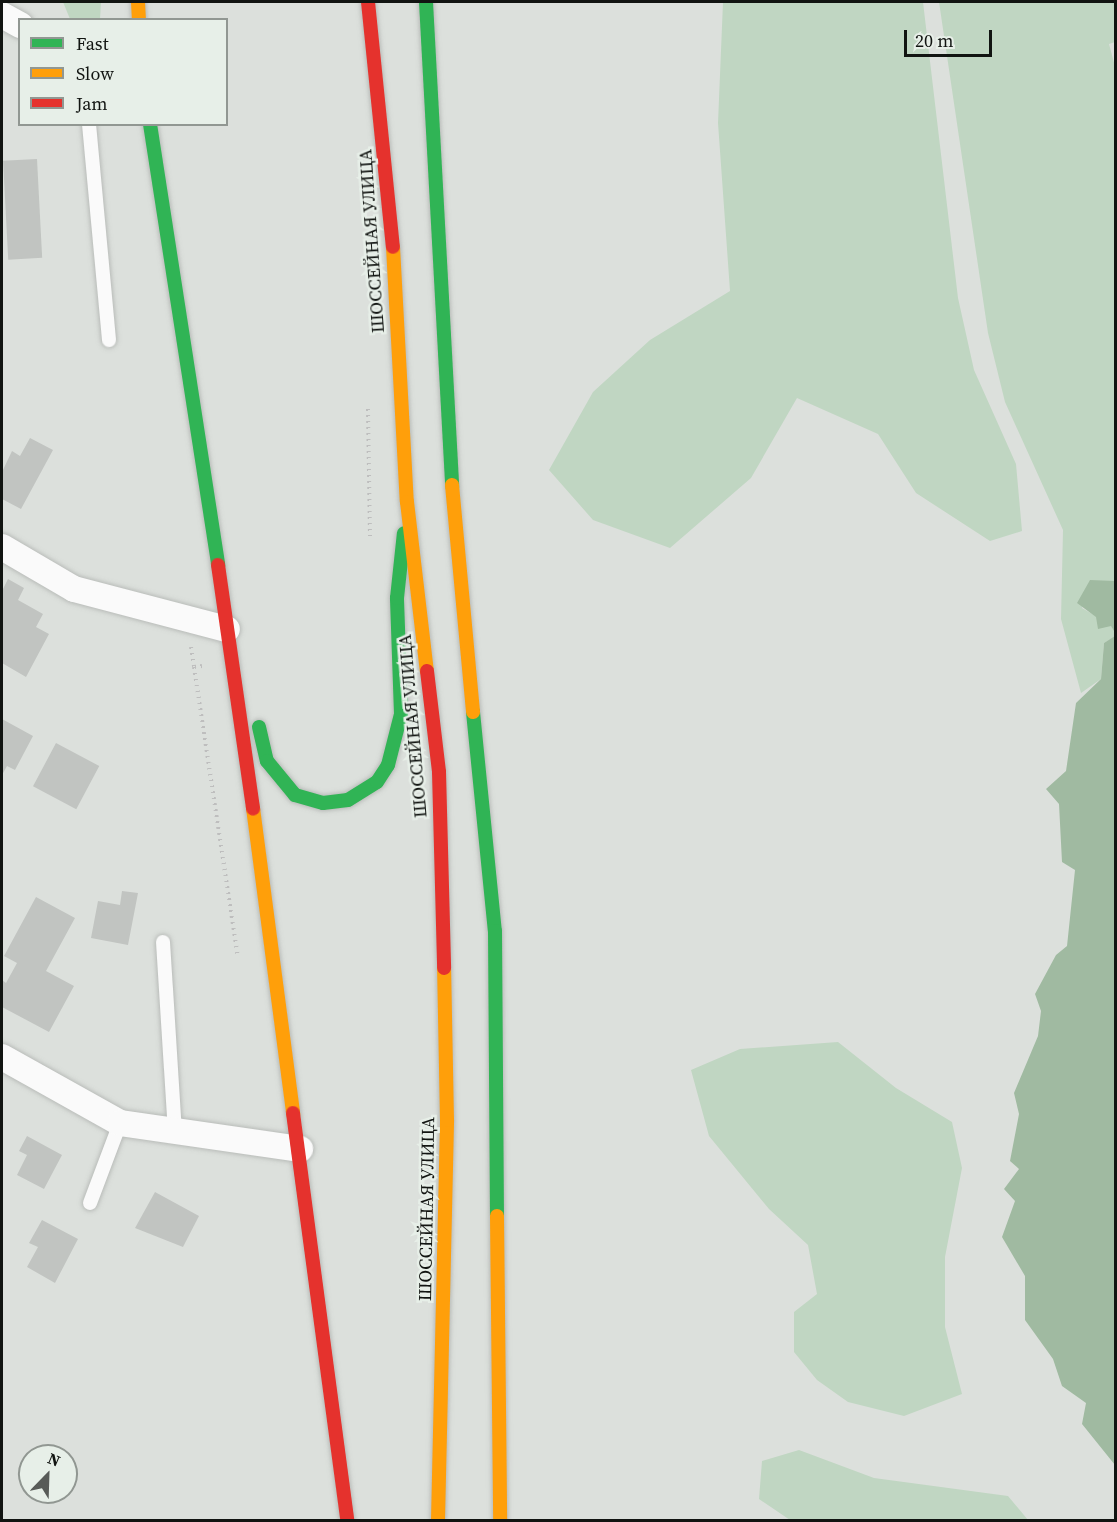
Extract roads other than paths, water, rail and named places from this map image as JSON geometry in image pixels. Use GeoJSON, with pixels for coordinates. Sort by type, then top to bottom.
{"type":"FeatureCollection","features":[{"type":"Feature","properties":{"kind":"main road"},"geometry":{"type":"LineString","coordinates":[[138,2],[139,18]]}},
{"type":"Feature","properties":{"kind":"main road","name":"ШОССЕЙНАЯ УЛИЦА"},"geometry":{"type":"LineString","coordinates":[[368,2],[391,218],[407,502],[439,771],[447,1120],[438,1521]]}},
{"type":"Feature","properties":{"kind":"main road"},"geometry":{"type":"LineString","coordinates":[[426,2],[454,519],[495,931],[500,1521]]}},
{"type":"Feature","properties":{"kind":"main road"},"geometry":{"type":"LineString","coordinates":[[150,126],[238,694],[300,1149],[347,1521]]}},
{"type":"Feature","properties":{"kind":"main road"},"geometry":{"type":"LineString","coordinates":[[238,694],[255,711],[267,761],[295,795],[323,803],[348,800],[376,782],[388,765],[401,714],[397,598],[407,502]]}},
{"type":"Feature","properties":{"kind":"street"},"geometry":{"type":"LineString","coordinates":[[2,15],[18,24]]}},
{"type":"Feature","properties":{"kind":"street"},"geometry":{"type":"LineString","coordinates":[[2,547],[74,589],[227,629]]}},
{"type":"Feature","properties":{"kind":"street"},"geometry":{"type":"LineString","coordinates":[[2,1057],[120,1123],[300,1149]]}},
{"type":"Feature","properties":{"kind":"lane"},"geometry":{"type":"LineString","coordinates":[[89,126],[109,340]]}},
{"type":"Feature","properties":{"kind":"lane"},"geometry":{"type":"LineString","coordinates":[[164,942],[175,1131]]}},
{"type":"Feature","properties":{"kind":"lane"},"geometry":{"type":"LineString","coordinates":[[90,1203],[120,1123]]}}]}
